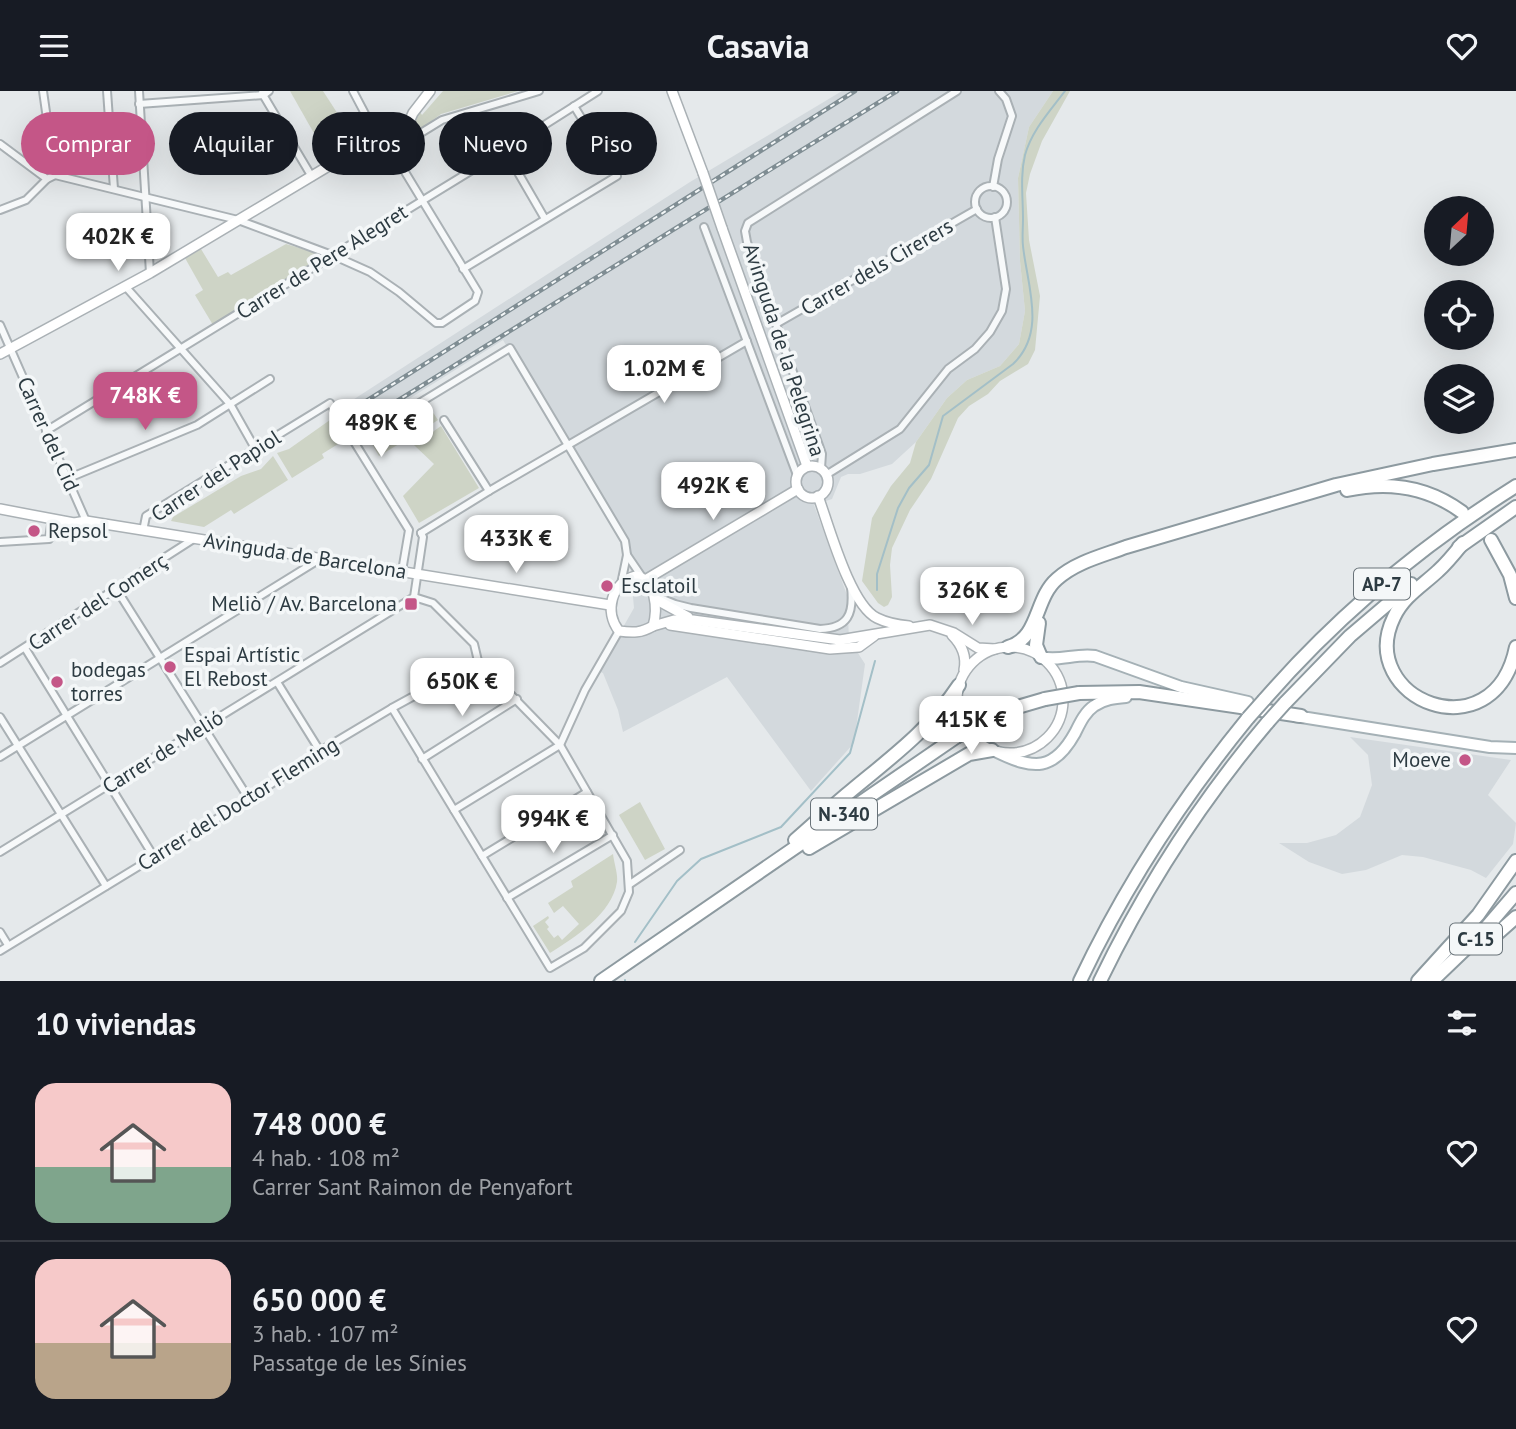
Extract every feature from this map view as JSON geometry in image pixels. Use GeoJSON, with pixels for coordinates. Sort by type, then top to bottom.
{"type":"FeatureCollection","features":[{"type":"Feature","properties":{"kind":"highway"},"geometry":{"type":"LineString","coordinates":[[1001,648],[1019,643],[1028,634],[1044,597],[1055,580],[1091,559],[1336,485],[1389,472],[1516,450]]}},
{"type":"Feature","properties":{"kind":"highway"},"geometry":{"type":"LineString","coordinates":[[1041,657],[1036,638],[1043,613],[1054,596],[1079,572],[1116,558],[1205,528],[1355,488],[1382,486],[1415,489],[1462,512]]}},
{"type":"Feature","properties":{"kind":"highway","name":"AP-7"},"geometry":{"type":"LineString","coordinates":[[1080,981],[1116,910],[1155,844],[1192,789],[1264,699],[1321,639],[1377,588],[1446,534],[1516,487]]}},
{"type":"Feature","properties":{"kind":"highway","name":"AP-7"},"geometry":{"type":"LineString","coordinates":[[1100,981],[1131,919],[1164,863],[1213,791],[1268,722],[1375,614],[1463,543],[1516,507]]}},
{"type":"Feature","properties":{"kind":"highway"},"geometry":{"type":"LineString","coordinates":[[1491,540],[1505,563],[1516,598]]}},
{"type":"Feature","properties":{"kind":"highway"},"geometry":{"type":"LineString","coordinates":[[1463,543],[1439,570],[1411,593],[1395,614],[1388,639],[1393,669],[1404,687],[1420,699],[1437,706],[1465,706],[1484,699],[1499,686],[1510,669],[1516,647]]}},
{"type":"Feature","properties":{"kind":"highway"},"geometry":{"type":"LineString","coordinates":[[733,891],[907,745],[936,716],[960,682]]}},
{"type":"Feature","properties":{"kind":"highway","name":"N-340"},"geometry":{"type":"LineString","coordinates":[[601,981],[956,737],[1014,708],[1079,693],[1139,692],[1301,716]]}},
{"type":"Feature","properties":{"kind":"highway"},"geometry":{"type":"LineString","coordinates":[[733,891],[964,757],[975,752],[995,751]]}},
{"type":"Feature","properties":{"kind":"highway"},"geometry":{"type":"LineString","coordinates":[[1418,981],[1478,915],[1516,860]]}},
{"type":"Feature","properties":{"kind":"highway","name":"C-15"},"geometry":{"type":"LineString","coordinates":[[1432,981],[1479,936],[1516,893]]}},
{"type":"Feature","properties":{"kind":"highway","name":"C-15"},"geometry":{"type":"LineString","coordinates":[[1442,981],[1482,944],[1516,905]]}},
{"type":"Feature","properties":{"kind":"highway"},"geometry":{"type":"LineString","coordinates":[[1482,944],[1516,918]]}},
{"type":"Feature","properties":{"kind":"main road"},"geometry":{"type":"LineString","coordinates":[[1041,657],[1054,659],[1076,655],[1095,656],[1194,691],[1301,716]]}},
{"type":"Feature","properties":{"kind":"main road"},"geometry":{"type":"LineString","coordinates":[[995,751],[1028,765],[1051,761],[1066,747],[1092,708],[1101,702],[1120,698],[1151,698],[1262,715],[1301,716]]}},
{"type":"Feature","properties":{"kind":"main road","name":"N-340"},"geometry":{"type":"LineString","coordinates":[[1301,716],[1490,747],[1516,754]]}},
{"type":"Feature","properties":{"kind":"main road","name":"N-340"},"geometry":{"type":"LineString","coordinates":[[1490,747],[1516,748]]}},
{"type":"Feature","properties":{"kind":"street"},"geometry":{"type":"LineString","coordinates":[[43,91],[46,112]]}},
{"type":"Feature","properties":{"kind":"street"},"geometry":{"type":"LineString","coordinates":[[107,91],[114,189]]}},
{"type":"Feature","properties":{"kind":"street"},"geometry":{"type":"LineString","coordinates":[[139,91],[150,273]]}},
{"type":"Feature","properties":{"kind":"street"},"geometry":{"type":"LineString","coordinates":[[353,91],[364,112]]}},
{"type":"Feature","properties":{"kind":"street"},"geometry":{"type":"LineString","coordinates":[[414,112],[430,91]]}},
{"type":"Feature","properties":{"kind":"street"},"geometry":{"type":"LineString","coordinates":[[425,131],[442,120],[539,91]]}},
{"type":"Feature","properties":{"kind":"street","name":"Carrer de Pere Alegret"},"geometry":{"type":"LineString","coordinates":[[552,120],[597,91]]}},
{"type":"Feature","properties":{"kind":"street","name":"Avinguda de la Pelegrina"},"geometry":{"type":"LineString","coordinates":[[672,91],[807,466]]}},
{"type":"Feature","properties":{"kind":"street","name":"Avinguda de la Pelegrina"},"geometry":{"type":"LineString","coordinates":[[824,471],[822,453],[745,231],[753,218],[957,91]]}},
{"type":"Feature","properties":{"kind":"street"},"geometry":{"type":"LineString","coordinates":[[993,187],[998,159],[1012,116],[1006,99],[999,91]]}},
{"type":"Feature","properties":{"kind":"street"},"geometry":{"type":"LineString","coordinates":[[139,104],[265,92],[312,177]]}},
{"type":"Feature","properties":{"kind":"street"},"geometry":{"type":"LineString","coordinates":[[463,269],[617,176],[574,106]]}},
{"type":"Feature","properties":{"kind":"street"},"geometry":{"type":"LineString","coordinates":[[0,144],[47,179]]}},
{"type":"Feature","properties":{"kind":"street"},"geometry":{"type":"LineString","coordinates":[[0,210],[26,200],[47,179],[55,175],[239,220],[370,272],[436,323],[442,323],[474,301],[478,292],[406,175]]}},
{"type":"Feature","properties":{"kind":"street"},"geometry":{"type":"LineString","coordinates":[[0,354],[150,273],[315,175]]}},
{"type":"Feature","properties":{"kind":"street","name":"Carrer de Pere Alegret"},"geometry":{"type":"LineString","coordinates":[[46,431],[464,175]]}},
{"type":"Feature","properties":{"kind":"street"},"geometry":{"type":"LineString","coordinates":[[519,175],[545,219]]}},
{"type":"Feature","properties":{"kind":"street"},"geometry":{"type":"LineString","coordinates":[[993,187],[1000,189],[1007,200],[1004,211],[995,217],[987,218],[977,209],[975,203],[980,191],[993,187]]}},
{"type":"Feature","properties":{"kind":"street","name":"Carrer dels Cirerers"},"geometry":{"type":"LineString","coordinates":[[776,324],[977,209]]}},
{"type":"Feature","properties":{"kind":"street"},"geometry":{"type":"LineString","coordinates":[[824,471],[827,487],[818,496],[805,496],[798,489],[797,475],[807,466],[824,471],[900,429],[948,369],[975,349],[990,332],[1002,311],[1006,289],[995,217]]}},
{"type":"Feature","properties":{"kind":"street","name":"Avinguda de la Pelegrina"},"geometry":{"type":"LineString","coordinates":[[704,227],[797,475]]}},
{"type":"Feature","properties":{"kind":"street"},"geometry":{"type":"LineString","coordinates":[[125,286],[230,404],[256,450]]}},
{"type":"Feature","properties":{"kind":"street","name":"Carrer del Cid"},"geometry":{"type":"LineString","coordinates":[[0,325],[86,521]]}},
{"type":"Feature","properties":{"kind":"street"},"geometry":{"type":"LineString","coordinates":[[409,530],[421,533],[747,341]]}},
{"type":"Feature","properties":{"kind":"street"},"geometry":{"type":"LineString","coordinates":[[402,571],[409,530],[355,442],[510,348],[625,541],[627,555],[621,586]]}},
{"type":"Feature","properties":{"kind":"street"},"geometry":{"type":"LineString","coordinates":[[69,478],[197,425],[271,379]]}},
{"type":"Feature","properties":{"kind":"street","name":"Carrer del Papiol"},"geometry":{"type":"LineString","coordinates":[[143,531],[146,516],[330,403],[355,442]]}},
{"type":"Feature","properties":{"kind":"street"},"geometry":{"type":"LineString","coordinates":[[444,421],[489,491]]}},
{"type":"Feature","properties":{"kind":"street"},"geometry":{"type":"LineString","coordinates":[[798,489],[644,579],[629,577],[610,605],[611,619],[619,631],[634,633],[655,625],[693,619],[825,640],[876,635],[930,625],[946,630],[978,648],[1026,649],[1041,657],[1054,669],[1062,690],[1064,701],[1059,723],[1045,741],[1014,754],[995,751],[979,743],[965,729],[958,711],[965,655],[946,630]]}},
{"type":"Feature","properties":{"kind":"street"},"geometry":{"type":"LineString","coordinates":[[818,496],[851,586],[862,605],[875,618],[917,627]]}},
{"type":"Feature","properties":{"kind":"street","name":"Avinguda de Barcelona"},"geometry":{"type":"LineString","coordinates":[[0,509],[74,523],[86,521],[610,605]]}},
{"type":"Feature","properties":{"kind":"street"},"geometry":{"type":"LineString","coordinates":[[0,542],[49,540],[52,518]]}},
{"type":"Feature","properties":{"kind":"street"},"geometry":{"type":"LineString","coordinates":[[391,708],[550,968],[584,948],[621,911],[630,884],[627,861],[560,745],[478,661],[474,644],[442,611],[433,603],[414,597],[423,537],[421,533]]}},
{"type":"Feature","properties":{"kind":"street","name":"Carrer del Comerç"},"geometry":{"type":"LineString","coordinates":[[0,663],[195,538]]}},
{"type":"Feature","properties":{"kind":"street"},"geometry":{"type":"LineString","coordinates":[[627,555],[654,597],[655,625]]}},
{"type":"Feature","properties":{"kind":"street"},"geometry":{"type":"LineString","coordinates":[[0,758],[321,558]]}},
{"type":"Feature","properties":{"kind":"street"},"geometry":{"type":"LineString","coordinates":[[654,597],[691,608],[820,629],[839,627],[844,622],[852,608],[851,586]]}},
{"type":"Feature","properties":{"kind":"street"},"geometry":{"type":"LineString","coordinates":[[117,590],[249,799]]}},
{"type":"Feature","properties":{"kind":"street","name":"Carrer de Melió"},"geometry":{"type":"LineString","coordinates":[[0,852],[414,597]]}},
{"type":"Feature","properties":{"kind":"street"},"geometry":{"type":"LineString","coordinates":[[654,597],[693,619]]}},
{"type":"Feature","properties":{"kind":"street"},"geometry":{"type":"LineString","coordinates":[[655,625],[680,626],[830,649],[859,647],[876,635]]}},
{"type":"Feature","properties":{"kind":"street"},"geometry":{"type":"LineString","coordinates":[[454,810],[560,745],[585,690],[619,631]]}},
{"type":"Feature","properties":{"kind":"street"},"geometry":{"type":"LineString","coordinates":[[25,648],[154,857]]}},
{"type":"Feature","properties":{"kind":"street"},"geometry":{"type":"LineString","coordinates":[[960,682],[973,662],[1001,648]]}},
{"type":"Feature","properties":{"kind":"street","name":"Carrer del Doctor Fleming"},"geometry":{"type":"LineString","coordinates":[[0,951],[249,799],[320,751],[391,708],[478,661]]}},
{"type":"Feature","properties":{"kind":"street"},"geometry":{"type":"LineString","coordinates":[[277,682],[320,751]]}},
{"type":"Feature","properties":{"kind":"street"},"geometry":{"type":"LineString","coordinates":[[422,759],[517,699]]}},
{"type":"Feature","properties":{"kind":"street"},"geometry":{"type":"LineString","coordinates":[[0,717],[106,886]]}},
{"type":"Feature","properties":{"kind":"street"},"geometry":{"type":"LineString","coordinates":[[482,856],[587,792]]}},
{"type":"Feature","properties":{"kind":"street"},"geometry":{"type":"LineString","coordinates":[[507,898],[614,835]]}},
{"type":"Feature","properties":{"kind":"street"},"geometry":{"type":"LineString","coordinates":[[630,884],[680,850]]}},
{"type":"Feature","properties":{"kind":"street"},"geometry":{"type":"LineString","coordinates":[[0,932],[8,946]]}},
{"type":"Feature","properties":{"kind":"shaded area"},"geometry":{"type":"Polygon","coordinates":[[[290,91],[323,91],[337,112],[312,112],[312,130],[290,91]]]}},
{"type":"Feature","properties":{"kind":"shaded area"},"geometry":{"type":"Polygon","coordinates":[[[443,91],[518,91],[448,112],[439,112],[439,116],[425,126],[425,112],[443,91]]]}},
{"type":"Feature","properties":{"kind":"shaded area"},"geometry":{"type":"Polygon","coordinates":[[[842,91],[1053,91],[1029,127],[1018,178],[1020,261],[1025,311],[1019,344],[1000,366],[967,380],[947,398],[916,442],[892,464],[841,477],[832,499],[814,505],[847,595],[849,639],[865,664],[854,743],[811,791],[727,677],[623,732],[618,710],[603,673],[598,671],[634,608],[629,552],[503,340],[361,429],[345,405],[690,182],[842,91]]]}},
{"type":"Feature","properties":{"kind":"shaded area"},"geometry":{"type":"Polygon","coordinates":[[[1053,91],[1070,91],[1042,141],[1026,193],[1029,240],[1040,296],[1035,350],[1028,364],[1000,381],[958,418],[931,479],[910,510],[892,548],[892,597],[884,607],[862,581],[872,518],[891,486],[910,463],[916,442],[947,398],[967,380],[1000,366],[1019,344],[1025,311],[1020,261],[1018,178],[1029,127],[1053,91]]]}},
{"type":"Feature","properties":{"kind":"shaded area"},"geometry":{"type":"Polygon","coordinates":[[[286,244],[324,255],[213,325],[195,295],[203,290],[185,258],[201,249],[218,277],[228,272],[231,275],[286,244]]]}},
{"type":"Feature","properties":{"kind":"shaded area"},"geometry":{"type":"Polygon","coordinates":[[[428,405],[438,420],[412,437],[402,422],[428,405]]]}},
{"type":"Feature","properties":{"kind":"shaded area"},"geometry":{"type":"Polygon","coordinates":[[[330,420],[343,441],[322,454],[324,458],[292,478],[277,453],[289,449],[330,420]]]}},
{"type":"Feature","properties":{"kind":"shaded area"},"geometry":{"type":"Polygon","coordinates":[[[400,424],[409,438],[379,456],[371,442],[400,424]]]}},
{"type":"Feature","properties":{"kind":"shaded area"},"geometry":{"type":"Polygon","coordinates":[[[441,426],[479,488],[419,523],[403,496],[434,464],[414,445],[441,426]]]}},
{"type":"Feature","properties":{"kind":"shaded area"},"geometry":{"type":"Polygon","coordinates":[[[273,456],[288,480],[234,514],[231,510],[204,527],[171,521],[173,517],[241,476],[261,469],[273,456]]]}},
{"type":"Feature","properties":{"kind":"shaded area"},"geometry":{"type":"Polygon","coordinates":[[[1350,737],[1511,760],[1488,795],[1516,823],[1513,844],[1486,878],[1471,870],[1423,857],[1402,855],[1366,870],[1342,874],[1309,862],[1279,843],[1307,843],[1336,835],[1360,817],[1372,785],[1368,755],[1350,737]]]}},
{"type":"Feature","properties":{"kind":"shaded area"},"geometry":{"type":"Polygon","coordinates":[[[640,802],[665,849],[645,860],[619,815],[640,802]]]}},
{"type":"Feature","properties":{"kind":"shaded area"},"geometry":{"type":"Polygon","coordinates":[[[613,854],[617,882],[608,904],[591,923],[550,953],[533,926],[548,916],[545,922],[549,927],[547,929],[554,938],[558,935],[562,940],[579,924],[563,906],[554,913],[548,903],[573,887],[571,881],[613,854]]]}},
{"type":"Feature","properties":{"kind":"waterway"},"geometry":{"type":"LineString","coordinates":[[877,590],[877,574],[898,508],[909,488],[929,465],[943,416],[1013,364],[1029,338],[1032,308],[1023,243],[1023,163],[1037,129],[1065,91]]}},
{"type":"Feature","properties":{"kind":"waterway"},"geometry":{"type":"LineString","coordinates":[[635,942],[677,881],[701,859],[781,827],[850,753],[875,661]]}},
{"type":"Feature","properties":{"kind":"railway"},"geometry":{"type":"LineString","coordinates":[[349,412],[855,91]]}},
{"type":"Feature","properties":{"kind":"railway"},"geometry":{"type":"LineString","coordinates":[[360,424],[897,91]]}},
{"type":"Feature","properties":{"kind":"place","name":"Repsol"},"geometry":{"type":"Point","coordinates":[34,531]}},
{"type":"Feature","properties":{"kind":"place","name":"Esclatoil"},"geometry":{"type":"Point","coordinates":[607,586]}},
{"type":"Feature","properties":{"kind":"place","name":"Meliò / Av. Barcelona"},"geometry":{"type":"Point","coordinates":[411,604]}},
{"type":"Feature","properties":{"kind":"place","name":"Espai Artístic El Rebost"},"geometry":{"type":"Point","coordinates":[170,667]}},
{"type":"Feature","properties":{"kind":"place","name":"bodegas torres"},"geometry":{"type":"Point","coordinates":[57,682]}},
{"type":"Feature","properties":{"kind":"place","name":"Moeve"},"geometry":{"type":"Point","coordinates":[1465,760]}}]}
